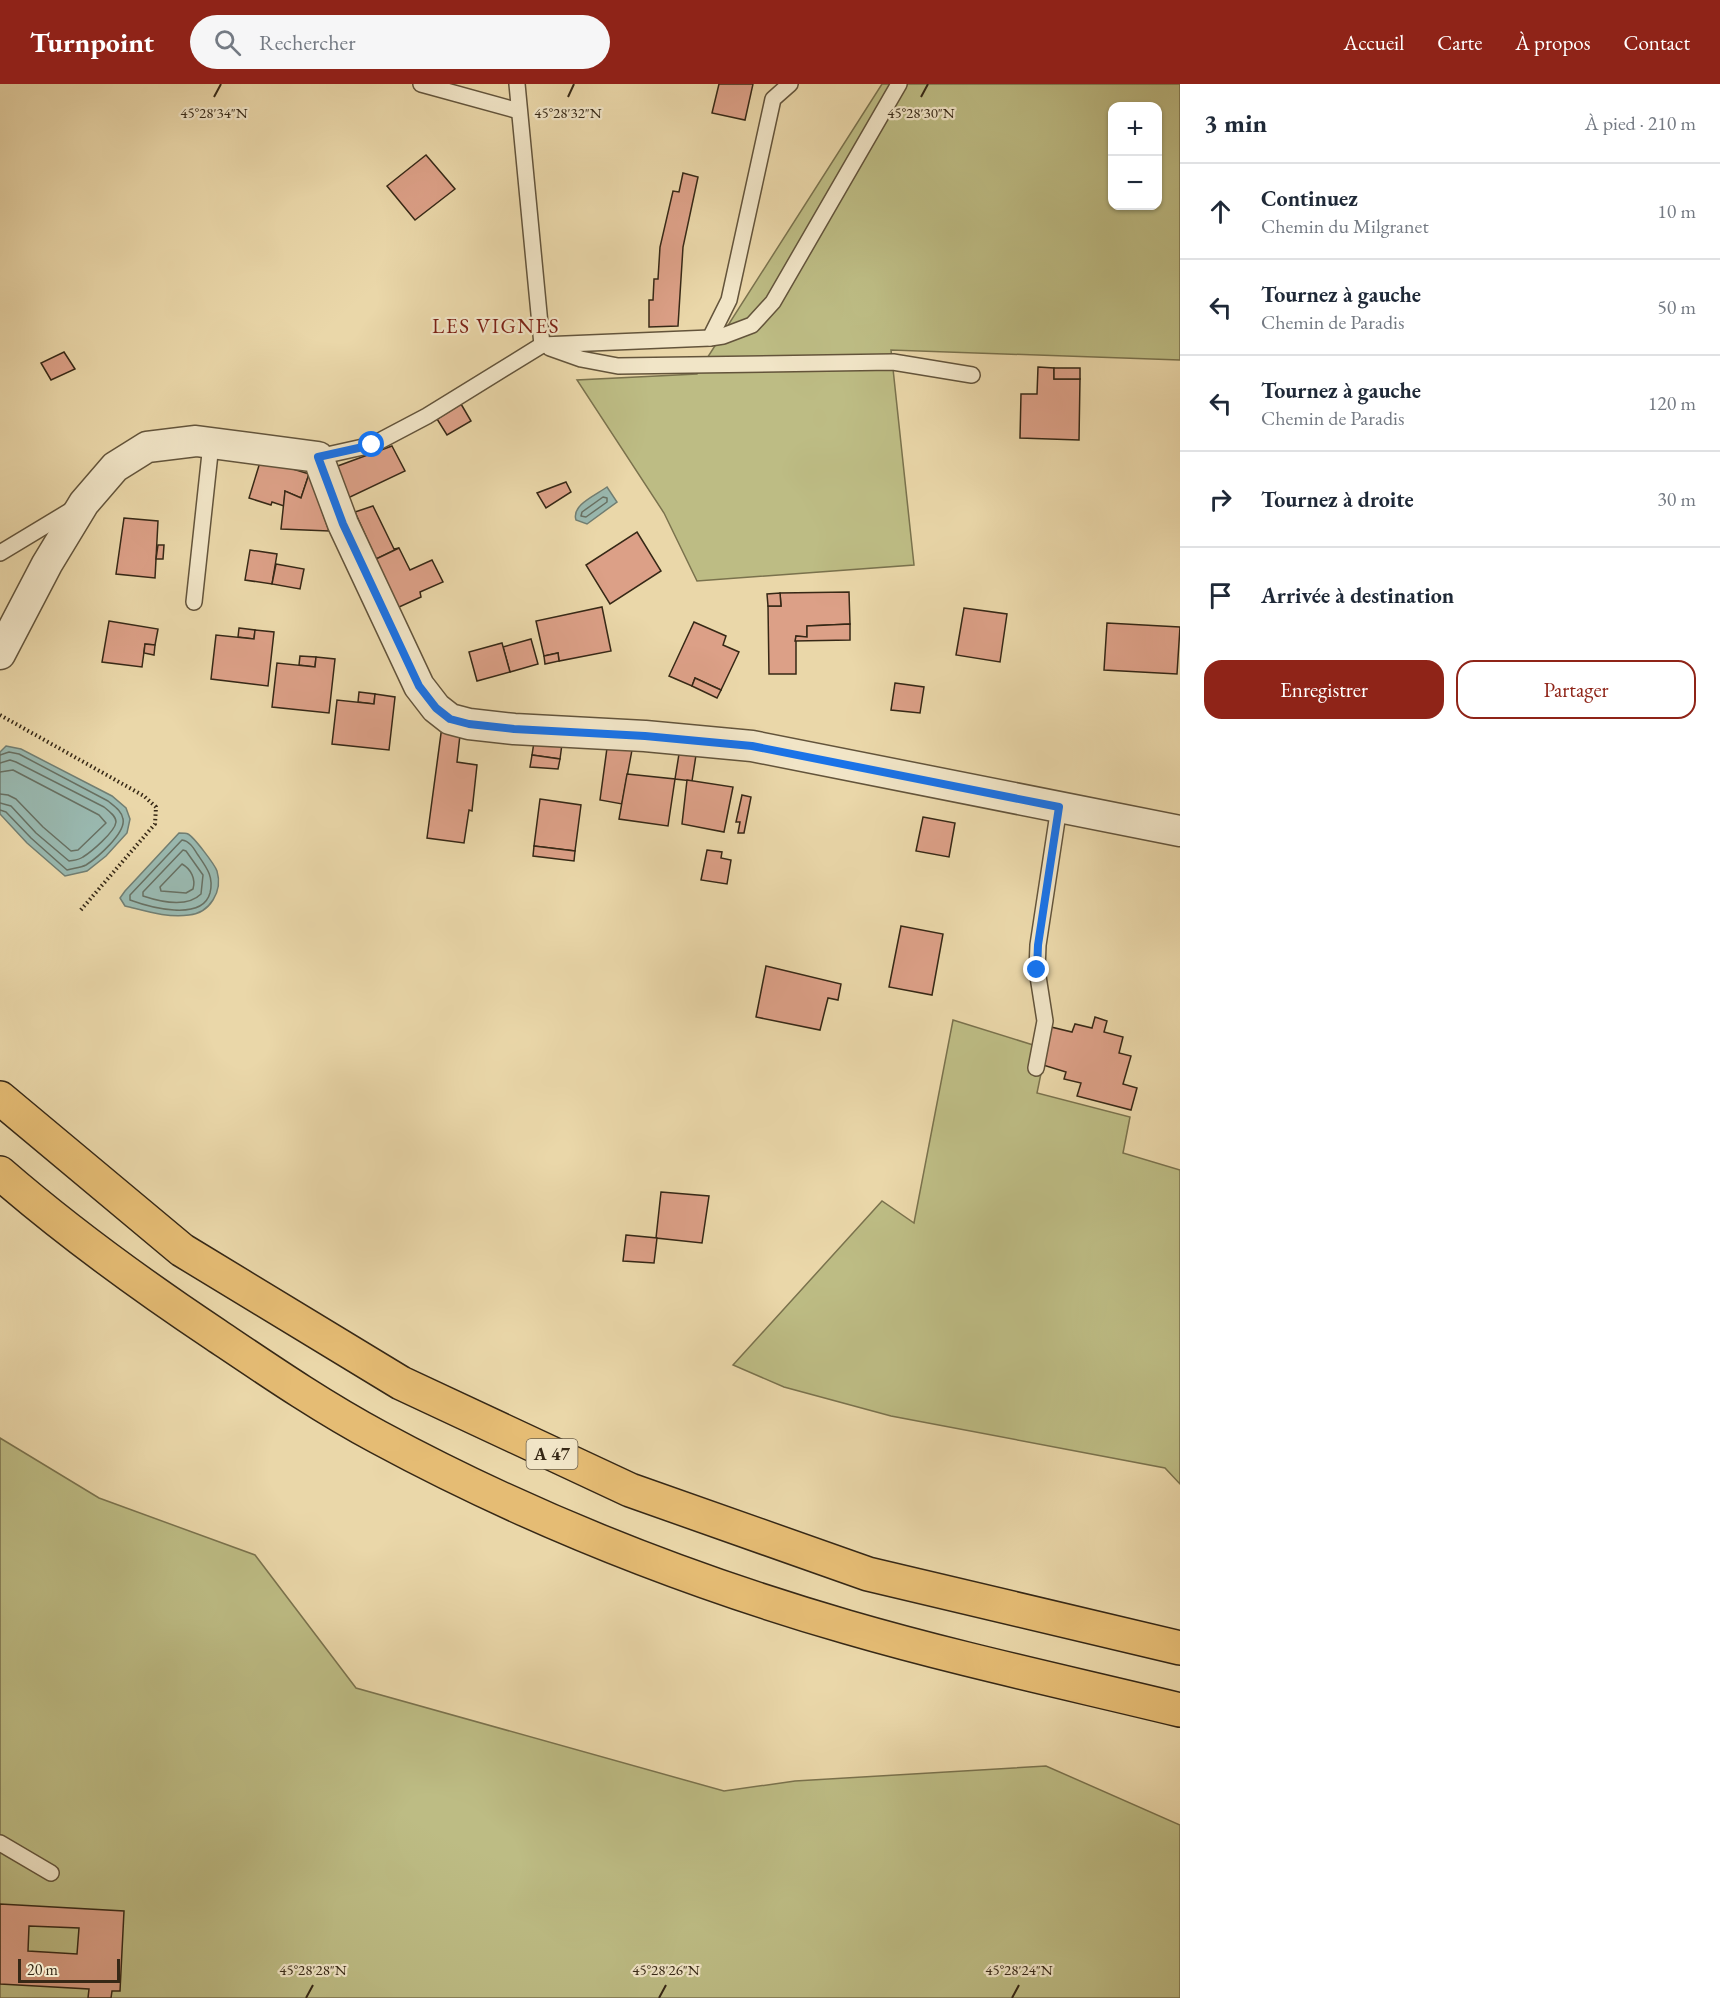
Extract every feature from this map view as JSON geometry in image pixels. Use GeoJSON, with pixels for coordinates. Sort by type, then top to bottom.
{"type":"FeatureCollection","features":[{"type":"Feature","properties":{"kind":"highway","name":"A 47"},"geometry":{"type":"LineString","coordinates":[[0,1098],[182,1250],[401,1383],[630,1490],[868,1574],[1180,1648]]}},
{"type":"Feature","properties":{"kind":"highway"},"geometry":{"type":"LineString","coordinates":[[0,1173],[39,1207],[157,1296],[271,1372],[375,1435],[507,1501],[626,1552],[747,1595],[848,1627],[1008,1669],[1180,1710]]}},
{"type":"Feature","properties":{"kind":"street"},"geometry":{"type":"LineString","coordinates":[[0,654],[47,564],[84,503],[115,467],[147,447],[196,441],[318,457],[343,524],[419,686],[436,708],[450,719],[469,724],[514,729],[645,736],[752,746],[1180,831]]}},
{"type":"Feature","properties":{"kind":"lane"},"geometry":{"type":"LineString","coordinates":[[422,84],[519,111]]}},
{"type":"Feature","properties":{"kind":"lane"},"geometry":{"type":"LineString","coordinates":[[517,84],[542,345]]}},
{"type":"Feature","properties":{"kind":"lane"},"geometry":{"type":"LineString","coordinates":[[710,338],[729,300],[775,92],[790,84]]}},
{"type":"Feature","properties":{"kind":"lane"},"geometry":{"type":"LineString","coordinates":[[318,457],[372,445],[427,416],[542,345],[710,338],[723,336],[752,325],[773,302],[892,86]]}},
{"type":"Feature","properties":{"kind":"lane"},"geometry":{"type":"LineString","coordinates":[[542,345],[581,359],[618,366],[893,362],[972,375]]}},
{"type":"Feature","properties":{"kind":"lane"},"geometry":{"type":"LineString","coordinates":[[194,602],[211,444]]}},
{"type":"Feature","properties":{"kind":"lane"},"geometry":{"type":"LineString","coordinates":[[0,553],[84,503]]}},
{"type":"Feature","properties":{"kind":"lane"},"geometry":{"type":"LineString","coordinates":[[1035,1068],[1045,1021],[1037,970],[1038,945],[1059,807]]}},
{"type":"Feature","properties":{"kind":"lane"},"geometry":{"type":"LineString","coordinates":[[0,1843],[51,1873]]}},
{"type":"Feature","properties":{"kind":"path"},"geometry":{"type":"LineString","coordinates":[[0,715],[144,796],[156,807],[155,824],[79,912]]}},
{"type":"Feature","properties":{"kind":"shaded area"},"geometry":{"type":"Polygon","coordinates":[[[882,84],[1180,84],[1180,360],[891,350],[914,565],[697,581],[664,513],[577,380],[697,374],[882,84]]]}},
{"type":"Feature","properties":{"kind":"shaded area"},"geometry":{"type":"Polygon","coordinates":[[[953,1020],[1046,1049],[1037,1093],[1130,1117],[1123,1153],[1180,1170],[1180,1484],[1165,1468],[891,1416],[784,1387],[733,1365],[882,1201],[914,1223],[953,1020]]]}},
{"type":"Feature","properties":{"kind":"shaded area"},"geometry":{"type":"Polygon","coordinates":[[[0,1438],[99,1498],[255,1555],[356,1688],[724,1791],[795,1781],[1046,1766],[1180,1825],[1180,1998],[0,1998],[0,1438]]]}},
{"type":"Feature","properties":{"kind":"water"},"geometry":{"type":"Polygon","coordinates":[[[607,487],[617,502],[587,524],[576,520],[575,515],[581,505],[607,487]]]}},
{"type":"Feature","properties":{"kind":"water"},"geometry":{"type":"Polygon","coordinates":[[[6,746],[21,749],[112,796],[126,808],[130,819],[127,833],[106,856],[87,871],[65,876],[27,843],[0,814],[0,752],[6,746]]]}},
{"type":"Feature","properties":{"kind":"water"},"geometry":{"type":"Polygon","coordinates":[[[179,833],[191,836],[217,871],[218,886],[213,900],[203,910],[181,916],[157,914],[125,906],[120,898],[125,891],[179,833]]]}},
{"type":"Feature","properties":{"kind":"building"},"geometry":{"type":"Polygon","coordinates":[[[719,84],[753,84],[745,120],[712,113],[719,84]]]}},
{"type":"Feature","properties":{"kind":"building"},"geometry":{"type":"Polygon","coordinates":[[[426,155],[455,189],[415,220],[387,186],[426,155]]]}},
{"type":"Feature","properties":{"kind":"building"},"geometry":{"type":"Polygon","coordinates":[[[683,173],[698,177],[683,247],[678,326],[649,327],[649,300],[653,300],[654,279],[658,279],[660,247],[673,191],[679,192],[683,173]]]}},
{"type":"Feature","properties":{"kind":"building"},"geometry":{"type":"Polygon","coordinates":[[[64,352],[75,369],[51,380],[41,363],[64,352]]]}},
{"type":"Feature","properties":{"kind":"building"},"geometry":{"type":"Polygon","coordinates":[[[1038,367],[1054,368],[1054,379],[1080,379],[1079,440],[1020,438],[1021,394],[1037,394],[1038,367]]]}},
{"type":"Feature","properties":{"kind":"building"},"geometry":{"type":"Polygon","coordinates":[[[1054,368],[1080,368],[1080,379],[1054,379],[1054,368]]]}},
{"type":"Feature","properties":{"kind":"building"},"geometry":{"type":"Polygon","coordinates":[[[461,404],[471,421],[447,435],[437,419],[461,404]]]}},
{"type":"Feature","properties":{"kind":"building"},"geometry":{"type":"Polygon","coordinates":[[[392,446],[405,471],[348,498],[335,467],[392,446]]]}},
{"type":"Feature","properties":{"kind":"building"},"geometry":{"type":"Polygon","coordinates":[[[261,459],[309,474],[301,498],[285,491],[284,506],[272,502],[271,505],[249,498],[261,459]]]}},
{"type":"Feature","properties":{"kind":"building"},"geometry":{"type":"Polygon","coordinates":[[[309,474],[329,531],[281,529],[285,491],[301,498],[309,474]]]}},
{"type":"Feature","properties":{"kind":"building"},"geometry":{"type":"Polygon","coordinates":[[[566,482],[571,492],[546,508],[537,493],[566,482]]]}},
{"type":"Feature","properties":{"kind":"building"},"geometry":{"type":"Polygon","coordinates":[[[373,506],[394,549],[399,548],[376,559],[355,512],[373,506]]]}},
{"type":"Feature","properties":{"kind":"building"},"geometry":{"type":"Polygon","coordinates":[[[124,518],[158,521],[155,578],[116,574],[124,518]]]}},
{"type":"Feature","properties":{"kind":"building"},"geometry":{"type":"Polygon","coordinates":[[[637,532],[661,571],[610,604],[586,565],[637,532]]]}},
{"type":"Feature","properties":{"kind":"building"},"geometry":{"type":"Polygon","coordinates":[[[158,545],[164,545],[163,559],[156,559],[158,545]]]}},
{"type":"Feature","properties":{"kind":"building"},"geometry":{"type":"Polygon","coordinates":[[[399,548],[410,570],[432,560],[443,582],[420,592],[421,597],[397,608],[376,559],[399,548]]]}},
{"type":"Feature","properties":{"kind":"building"},"geometry":{"type":"Polygon","coordinates":[[[250,550],[277,554],[272,584],[245,580],[250,550]]]}},
{"type":"Feature","properties":{"kind":"building"},"geometry":{"type":"Polygon","coordinates":[[[276,564],[304,569],[300,589],[272,584],[276,564]]]}},
{"type":"Feature","properties":{"kind":"building"},"geometry":{"type":"Polygon","coordinates":[[[849,592],[850,624],[807,626],[807,637],[796,636],[796,674],[769,674],[768,606],[781,606],[780,593],[849,592]]]}},
{"type":"Feature","properties":{"kind":"building"},"geometry":{"type":"Polygon","coordinates":[[[780,593],[781,606],[768,606],[767,594],[780,593]]]}},
{"type":"Feature","properties":{"kind":"building"},"geometry":{"type":"Polygon","coordinates":[[[602,607],[611,651],[559,661],[558,653],[544,656],[536,621],[602,607]]]}},
{"type":"Feature","properties":{"kind":"building"},"geometry":{"type":"Polygon","coordinates":[[[964,608],[1007,614],[1000,662],[956,655],[964,608]]]}},
{"type":"Feature","properties":{"kind":"building"},"geometry":{"type":"Polygon","coordinates":[[[109,621],[158,629],[155,645],[145,644],[142,667],[102,662],[109,621]]]}},
{"type":"Feature","properties":{"kind":"building"},"geometry":{"type":"Polygon","coordinates":[[[694,622],[726,636],[723,645],[739,652],[721,690],[695,678],[692,686],[669,676],[694,622]]]}},
{"type":"Feature","properties":{"kind":"building"},"geometry":{"type":"Polygon","coordinates":[[[1107,623],[1180,627],[1177,674],[1104,670],[1107,623]]]}},
{"type":"Feature","properties":{"kind":"building"},"geometry":{"type":"Polygon","coordinates":[[[850,624],[850,640],[795,641],[796,636],[807,637],[807,626],[850,624]]]}},
{"type":"Feature","properties":{"kind":"building"},"geometry":{"type":"Polygon","coordinates":[[[239,628],[255,630],[254,639],[238,637],[239,628]]]}},
{"type":"Feature","properties":{"kind":"building"},"geometry":{"type":"Polygon","coordinates":[[[255,630],[274,632],[268,686],[211,679],[216,635],[254,639],[255,630]]]}},
{"type":"Feature","properties":{"kind":"building"},"geometry":{"type":"Polygon","coordinates":[[[531,639],[538,664],[510,672],[503,647],[531,639]]]}},
{"type":"Feature","properties":{"kind":"building"},"geometry":{"type":"Polygon","coordinates":[[[502,643],[510,672],[477,681],[469,652],[502,643]]]}},
{"type":"Feature","properties":{"kind":"building"},"geometry":{"type":"Polygon","coordinates":[[[145,644],[155,645],[154,655],[144,653],[145,644]]]}},
{"type":"Feature","properties":{"kind":"building"},"geometry":{"type":"Polygon","coordinates":[[[558,653],[559,661],[545,664],[544,656],[558,653]]]}},
{"type":"Feature","properties":{"kind":"building"},"geometry":{"type":"Polygon","coordinates":[[[300,656],[316,657],[315,667],[299,665],[300,656]]]}},
{"type":"Feature","properties":{"kind":"building"},"geometry":{"type":"Polygon","coordinates":[[[316,657],[335,659],[329,713],[272,707],[277,663],[315,667],[316,657]]]}},
{"type":"Feature","properties":{"kind":"building"},"geometry":{"type":"Polygon","coordinates":[[[695,678],[721,690],[717,698],[692,686],[695,678]]]}},
{"type":"Feature","properties":{"kind":"building"},"geometry":{"type":"Polygon","coordinates":[[[895,683],[924,687],[920,713],[891,710],[895,683]]]}},
{"type":"Feature","properties":{"kind":"building"},"geometry":{"type":"Polygon","coordinates":[[[359,692],[375,694],[374,704],[358,702],[359,692]]]}},
{"type":"Feature","properties":{"kind":"building"},"geometry":{"type":"Polygon","coordinates":[[[375,694],[395,697],[389,750],[332,744],[337,700],[374,704],[375,694]]]}},
{"type":"Feature","properties":{"kind":"building"},"geometry":{"type":"Polygon","coordinates":[[[442,726],[460,735],[457,762],[477,765],[472,811],[469,810],[464,843],[427,838],[442,726]]]}},
{"type":"Feature","properties":{"kind":"building"},"geometry":{"type":"Polygon","coordinates":[[[534,742],[562,744],[560,759],[532,755],[534,742]]]}},
{"type":"Feature","properties":{"kind":"building"},"geometry":{"type":"Polygon","coordinates":[[[607,748],[632,750],[622,804],[600,800],[607,748]]]}},
{"type":"Feature","properties":{"kind":"building"},"geometry":{"type":"Polygon","coordinates":[[[679,754],[696,755],[692,781],[675,779],[679,754]]]}},
{"type":"Feature","properties":{"kind":"building"},"geometry":{"type":"Polygon","coordinates":[[[532,755],[560,759],[558,769],[530,767],[532,755]]]}},
{"type":"Feature","properties":{"kind":"building"},"geometry":{"type":"Polygon","coordinates":[[[627,774],[675,779],[668,826],[619,819],[627,774]]]}},
{"type":"Feature","properties":{"kind":"building"},"geometry":{"type":"Polygon","coordinates":[[[687,780],[733,787],[724,832],[682,824],[687,780]]]}},
{"type":"Feature","properties":{"kind":"building"},"geometry":{"type":"Polygon","coordinates":[[[742,795],[751,797],[744,833],[738,833],[740,822],[736,822],[742,795]]]}},
{"type":"Feature","properties":{"kind":"building"},"geometry":{"type":"Polygon","coordinates":[[[540,799],[581,805],[575,851],[534,846],[540,799]]]}},
{"type":"Feature","properties":{"kind":"building"},"geometry":{"type":"Polygon","coordinates":[[[923,817],[955,823],[949,857],[916,851],[923,817]]]}},
{"type":"Feature","properties":{"kind":"building"},"geometry":{"type":"Polygon","coordinates":[[[534,846],[575,851],[574,861],[533,856],[534,846]]]}},
{"type":"Feature","properties":{"kind":"building"},"geometry":{"type":"Polygon","coordinates":[[[707,850],[722,852],[721,858],[731,860],[727,884],[701,880],[707,850]]]}},
{"type":"Feature","properties":{"kind":"building"},"geometry":{"type":"Polygon","coordinates":[[[901,926],[943,934],[932,995],[889,987],[901,926]]]}},
{"type":"Feature","properties":{"kind":"building"},"geometry":{"type":"Polygon","coordinates":[[[766,966],[841,984],[838,1000],[828,998],[820,1030],[756,1017],[766,966]]]}},
{"type":"Feature","properties":{"kind":"building"},"geometry":{"type":"Polygon","coordinates":[[[1095,1017],[1107,1021],[1104,1032],[1123,1037],[1119,1053],[1131,1056],[1123,1084],[1137,1088],[1131,1110],[1077,1096],[1081,1083],[1064,1079],[1066,1072],[1043,1065],[1051,1027],[1072,1032],[1075,1024],[1092,1028],[1095,1017]]]}},
{"type":"Feature","properties":{"kind":"building"},"geometry":{"type":"Polygon","coordinates":[[[661,1192],[709,1196],[702,1243],[656,1238],[661,1192]]]}},
{"type":"Feature","properties":{"kind":"building"},"geometry":{"type":"Polygon","coordinates":[[[626,1235],[657,1238],[654,1263],[623,1261],[626,1235]]]}},
{"type":"Feature","properties":{"kind":"building"},"geometry":{"type":"Polygon","coordinates":[[[0,1904],[124,1911],[120,1991],[112,1991],[111,1998],[88,1998],[89,1989],[0,1984],[0,1904]],[[29,1926],[28,1951],[77,1954],[79,1928],[29,1926]]]}},
{"type":"Feature","properties":{"kind":"district","name":"LES VIGNES"},"geometry":{"type":"Point","coordinates":[496,326]}},
{"type":"Feature","properties":{"kind":"route"},"geometry":{"type":"LineString","coordinates":[[372,445],[318,457],[343,524],[419,686],[436,708],[450,719],[469,724],[752,746],[1059,807],[1038,945],[1037,970]]}}]}
